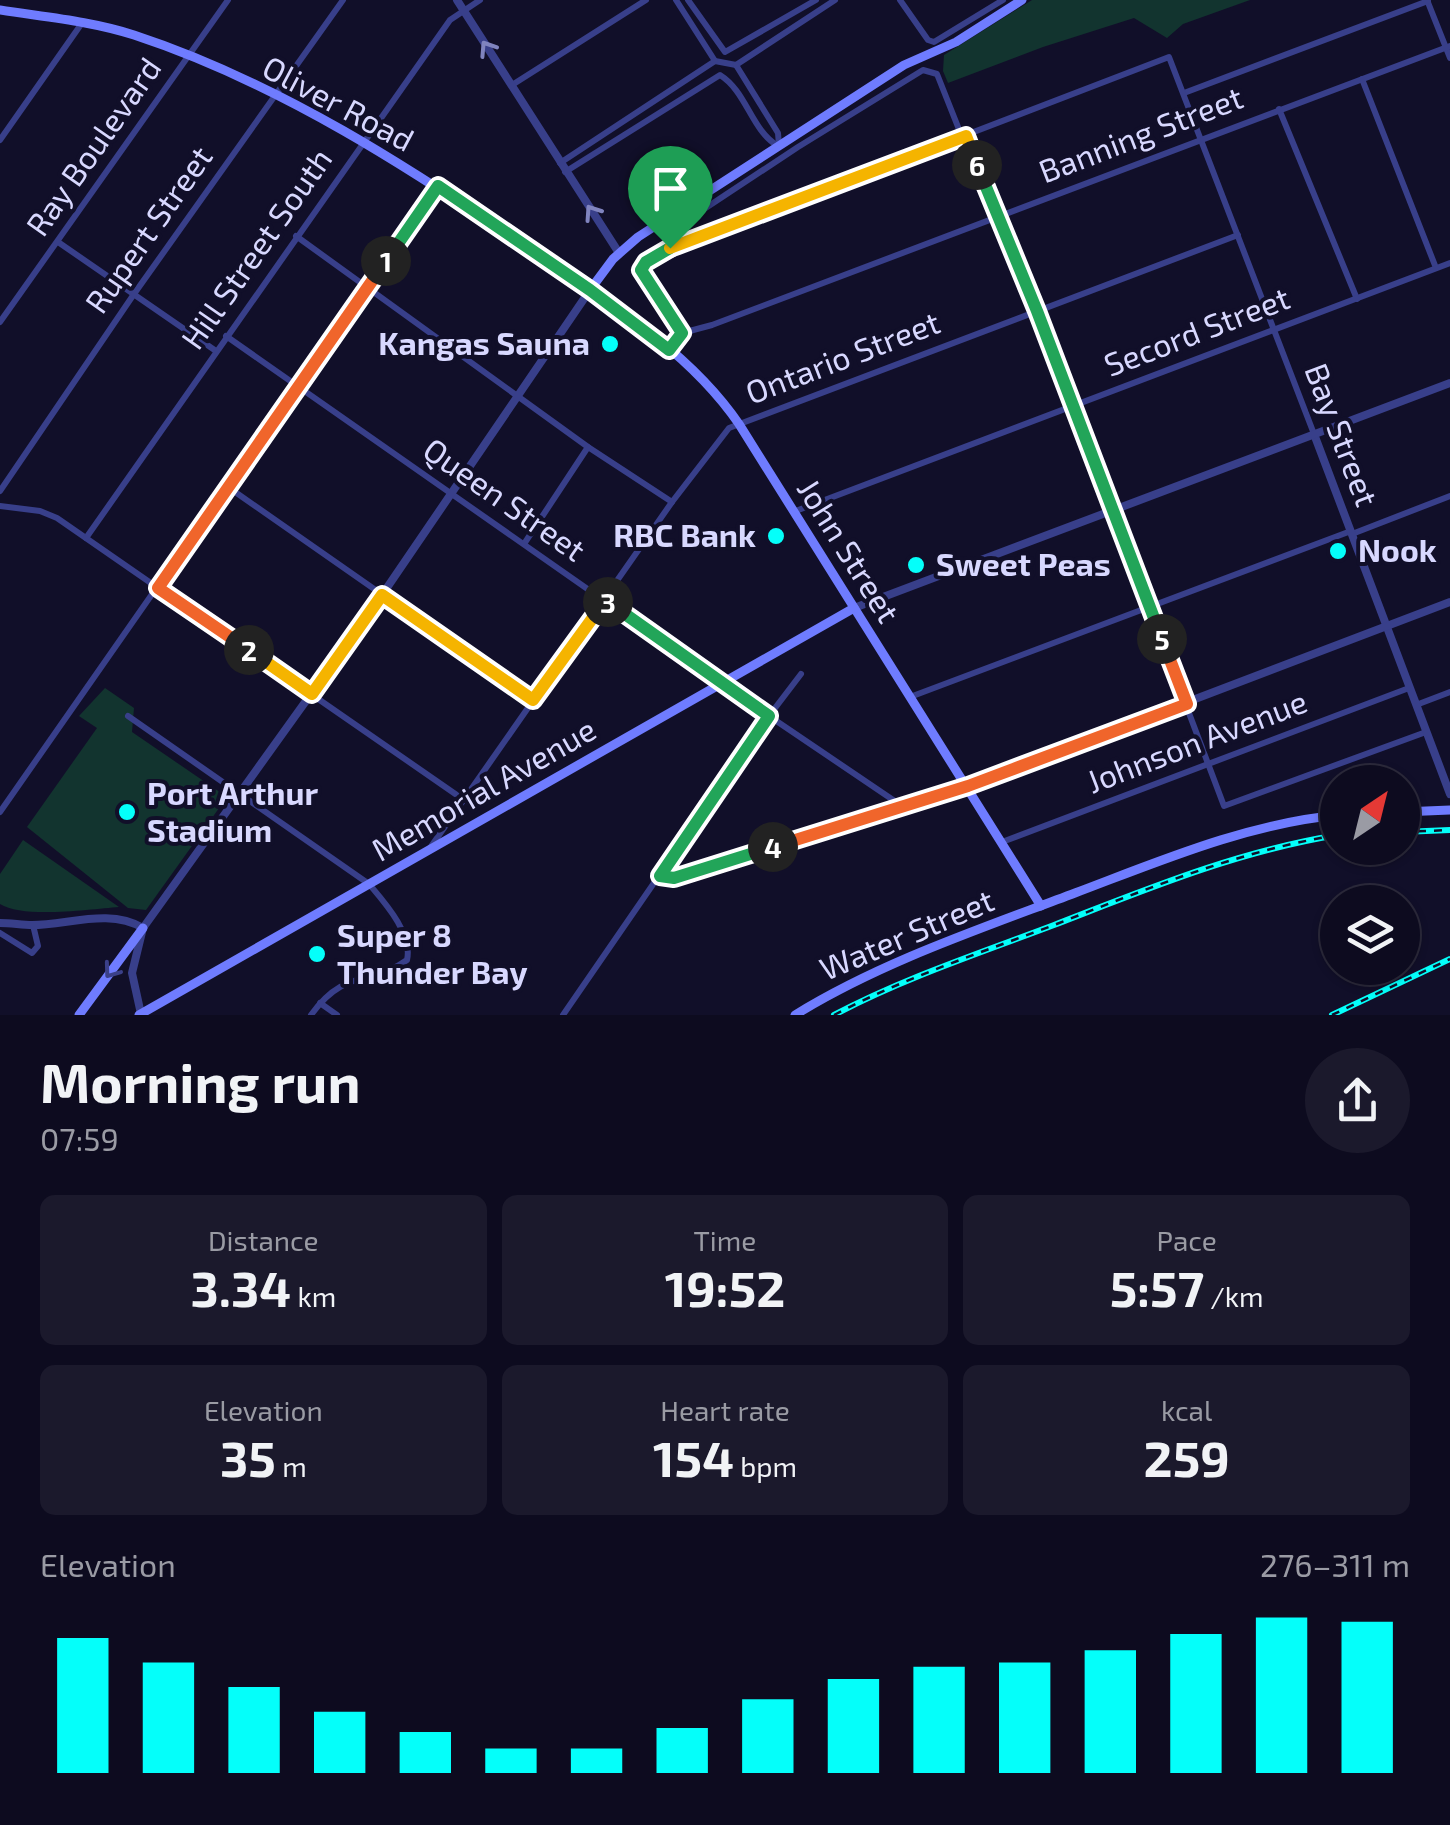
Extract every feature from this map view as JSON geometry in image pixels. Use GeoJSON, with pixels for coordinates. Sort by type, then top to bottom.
{"type":"FeatureCollection","features":[{"type":"Feature","properties":{"kind":"main road"},"geometry":{"type":"LineString","coordinates":[[590,290],[619,252],[904,64],[956,42],[1022,0]]}},
{"type":"Feature","properties":{"kind":"main road","name":"Oliver Road"},"geometry":{"type":"LineString","coordinates":[[0,10],[125,32],[275,94],[438,186],[590,290],[669,350]]}},
{"type":"Feature","properties":{"kind":"main road","name":"John Street"},"geometry":{"type":"LineString","coordinates":[[669,350],[714,389],[740,424],[1041,906]]}},
{"type":"Feature","properties":{"kind":"main road","name":"Memorial Avenue"},"geometry":{"type":"LineString","coordinates":[[140,1014],[854,608]]}},
{"type":"Feature","properties":{"kind":"main road"},"geometry":{"type":"LineString","coordinates":[[1420,811],[1450,810]]}},
{"type":"Feature","properties":{"kind":"main road","name":"Water Street"},"geometry":{"type":"LineString","coordinates":[[795,1015],[832,992],[900,961],[1041,906],[1245,832],[1320,818]]}},
{"type":"Feature","properties":{"kind":"main road"},"geometry":{"type":"LineString","coordinates":[[79,1015],[143,928]]}},
{"type":"Feature","properties":{"kind":"street","name":"Ray Boulevard"},"geometry":{"type":"LineString","coordinates":[[0,322],[228,0]]}},
{"type":"Feature","properties":{"kind":"street","name":"Rupert Street"},"geometry":{"type":"LineString","coordinates":[[0,491],[343,0]]}},
{"type":"Feature","properties":{"kind":"street"},"geometry":{"type":"LineString","coordinates":[[456,0],[619,252]]}},
{"type":"Feature","properties":{"kind":"street","name":"Hill Street South"},"geometry":{"type":"LineString","coordinates":[[86,538],[450,20],[480,0]]}},
{"type":"Feature","properties":{"kind":"street"},"geometry":{"type":"LineString","coordinates":[[512,84],[646,0]]}},
{"type":"Feature","properties":{"kind":"street"},"geometry":{"type":"LineString","coordinates":[[676,0],[714,57],[736,66],[778,133],[780,146]]}},
{"type":"Feature","properties":{"kind":"street"},"geometry":{"type":"LineString","coordinates":[[688,0],[724,52],[816,0]]}},
{"type":"Feature","properties":{"kind":"street"},"geometry":{"type":"LineString","coordinates":[[900,0],[928,40],[934,42],[1003,0]]}},
{"type":"Feature","properties":{"kind":"street"},"geometry":{"type":"LineString","coordinates":[[1184,93],[1427,0],[1450,58]]}},
{"type":"Feature","properties":{"kind":"street"},"geometry":{"type":"LineString","coordinates":[[736,66],[829,2]]}},
{"type":"Feature","properties":{"kind":"street"},"geometry":{"type":"LineString","coordinates":[[0,140],[82,23]]}},
{"type":"Feature","properties":{"kind":"street","name":"Banning Street"},"geometry":{"type":"LineString","coordinates":[[682,333],[1448,46]]}},
{"type":"Feature","properties":{"kind":"street"},"geometry":{"type":"LineString","coordinates":[[560,163],[714,57]]}},
{"type":"Feature","properties":{"kind":"street","name":"Bay Street"},"geometry":{"type":"LineString","coordinates":[[964,136],[1170,57],[1450,794]]}},
{"type":"Feature","properties":{"kind":"street"},"geometry":{"type":"LineString","coordinates":[[670,248],[671,236],[686,221],[798,147],[923,70],[937,74],[1074,405],[1224,806],[1426,732]]}},
{"type":"Feature","properties":{"kind":"street"},"geometry":{"type":"LineString","coordinates":[[566,172],[720,75],[734,85],[768,140],[780,146]]}},
{"type":"Feature","properties":{"kind":"street"},"geometry":{"type":"LineString","coordinates":[[1362,79],[1436,268]]}},
{"type":"Feature","properties":{"kind":"street"},"geometry":{"type":"LineString","coordinates":[[1279,109],[1356,299]]}},
{"type":"Feature","properties":{"kind":"street"},"geometry":{"type":"LineString","coordinates":[[669,350],[682,333],[641,270],[646,262],[670,248],[964,136]]}},
{"type":"Feature","properties":{"kind":"street"},"geometry":{"type":"LineString","coordinates":[[0,812],[438,186]]}},
{"type":"Feature","properties":{"kind":"street","name":"Ontario Street"},"geometry":{"type":"LineString","coordinates":[[426,853],[672,502],[730,428],[1238,234]]}},
{"type":"Feature","properties":{"kind":"street"},"geometry":{"type":"LineString","coordinates":[[296,236],[588,447],[672,502]]}},
{"type":"Feature","properties":{"kind":"street"},"geometry":{"type":"LineString","coordinates":[[58,242],[216,351]]}},
{"type":"Feature","properties":{"kind":"street","name":"Secord Street"},"geometry":{"type":"LineString","coordinates":[[794,512],[1450,262]]}},
{"type":"Feature","properties":{"kind":"street"},"geometry":{"type":"LineString","coordinates":[[140,1014],[132,973],[143,928],[453,494],[590,290]]}},
{"type":"Feature","properties":{"kind":"street","name":"Queen Street"},"geometry":{"type":"LineString","coordinates":[[226,336],[902,806]]}},
{"type":"Feature","properties":{"kind":"street"},"geometry":{"type":"LineString","coordinates":[[854,608],[1450,383]]}},
{"type":"Feature","properties":{"kind":"street"},"geometry":{"type":"LineString","coordinates":[[524,544],[588,447]]}},
{"type":"Feature","properties":{"kind":"street"},"geometry":{"type":"LineString","coordinates":[[228,487],[533,700]]}},
{"type":"Feature","properties":{"kind":"street"},"geometry":{"type":"LineString","coordinates":[[910,697],[1450,496]]}},
{"type":"Feature","properties":{"kind":"street"},"geometry":{"type":"LineString","coordinates":[[0,506],[45,512],[464,800]]}},
{"type":"Feature","properties":{"kind":"street"},"geometry":{"type":"LineString","coordinates":[[660,876],[674,878],[968,786],[1450,602]]}},
{"type":"Feature","properties":{"kind":"street"},"geometry":{"type":"LineString","coordinates":[[563,1015],[801,674]]}},
{"type":"Feature","properties":{"kind":"street","name":"Johnson Avenue"},"geometry":{"type":"LineString","coordinates":[[1002,842],[1409,688]]}},
{"type":"Feature","properties":{"kind":"street"},"geometry":{"type":"LineString","coordinates":[[1416,705],[1450,692]]}},
{"type":"Feature","properties":{"kind":"street"},"geometry":{"type":"LineString","coordinates":[[128,716],[369,884],[386,904],[409,950],[407,960],[391,970],[344,983],[312,1015]]}},
{"type":"Feature","properties":{"kind":"street"},"geometry":{"type":"LineString","coordinates":[[0,923],[33,925],[107,918],[124,919],[143,928]]}},
{"type":"Feature","properties":{"kind":"street"},"geometry":{"type":"LineString","coordinates":[[0,933],[32,953],[38,946],[33,925]]}},
{"type":"Feature","properties":{"kind":"street"},"geometry":{"type":"LineString","coordinates":[[320,1003],[337,1015]]}},
{"type":"Feature","properties":{"kind":"green space"},"geometry":{"type":"Polygon","coordinates":[[[1032,0],[1250,0],[1183,24],[1167,38],[1134,18],[948,83],[943,71],[944,55],[1032,0]]]}},
{"type":"Feature","properties":{"kind":"green space","name":"Port Arthur Stadium"},"geometry":{"type":"Polygon","coordinates":[[[105,688],[134,708],[132,732],[227,797],[146,910],[128,908],[27,827],[97,728],[79,716],[105,688]]]}},
{"type":"Feature","properties":{"kind":"green space"},"geometry":{"type":"Polygon","coordinates":[[[23,840],[119,907],[40,912],[0,904],[0,874],[23,840]]]}},
{"type":"Feature","properties":{"kind":"railway"},"geometry":{"type":"LineString","coordinates":[[1420,831],[1450,830]]}},
{"type":"Feature","properties":{"kind":"railway"},"geometry":{"type":"LineString","coordinates":[[834,1015],[915,978],[1158,885],[1229,861],[1320,838]]}},
{"type":"Feature","properties":{"kind":"railway"},"geometry":{"type":"LineString","coordinates":[[1332,1015],[1450,959]]}},
{"type":"Feature","properties":{"kind":"place","name":"Kangas Sauna"},"geometry":{"type":"Point","coordinates":[610,344]}},
{"type":"Feature","properties":{"kind":"place","name":"RBC Bank"},"geometry":{"type":"Point","coordinates":[776,536]}},
{"type":"Feature","properties":{"kind":"place","name":"Nook"},"geometry":{"type":"Point","coordinates":[1338,551]}},
{"type":"Feature","properties":{"kind":"place","name":"Sweet Peas"},"geometry":{"type":"Point","coordinates":[916,565]}},
{"type":"Feature","properties":{"kind":"place","name":"Port Arthur Stadium"},"geometry":{"type":"Point","coordinates":[127,812]}},
{"type":"Feature","properties":{"kind":"place","name":"Super 8 Thunder Bay"},"geometry":{"type":"Point","coordinates":[317,954]}},
{"type":"Feature","properties":{"kind":"route"},"geometry":{"type":"LineString","coordinates":[[966,136],[1074,405],[1187,704],[968,786],[674,878],[660,876],[769,716],[605,601],[533,700],[382,595],[312,694],[158,588],[438,186],[590,290],[669,350],[682,333],[641,270],[646,262],[670,248],[966,136]]}}]}
